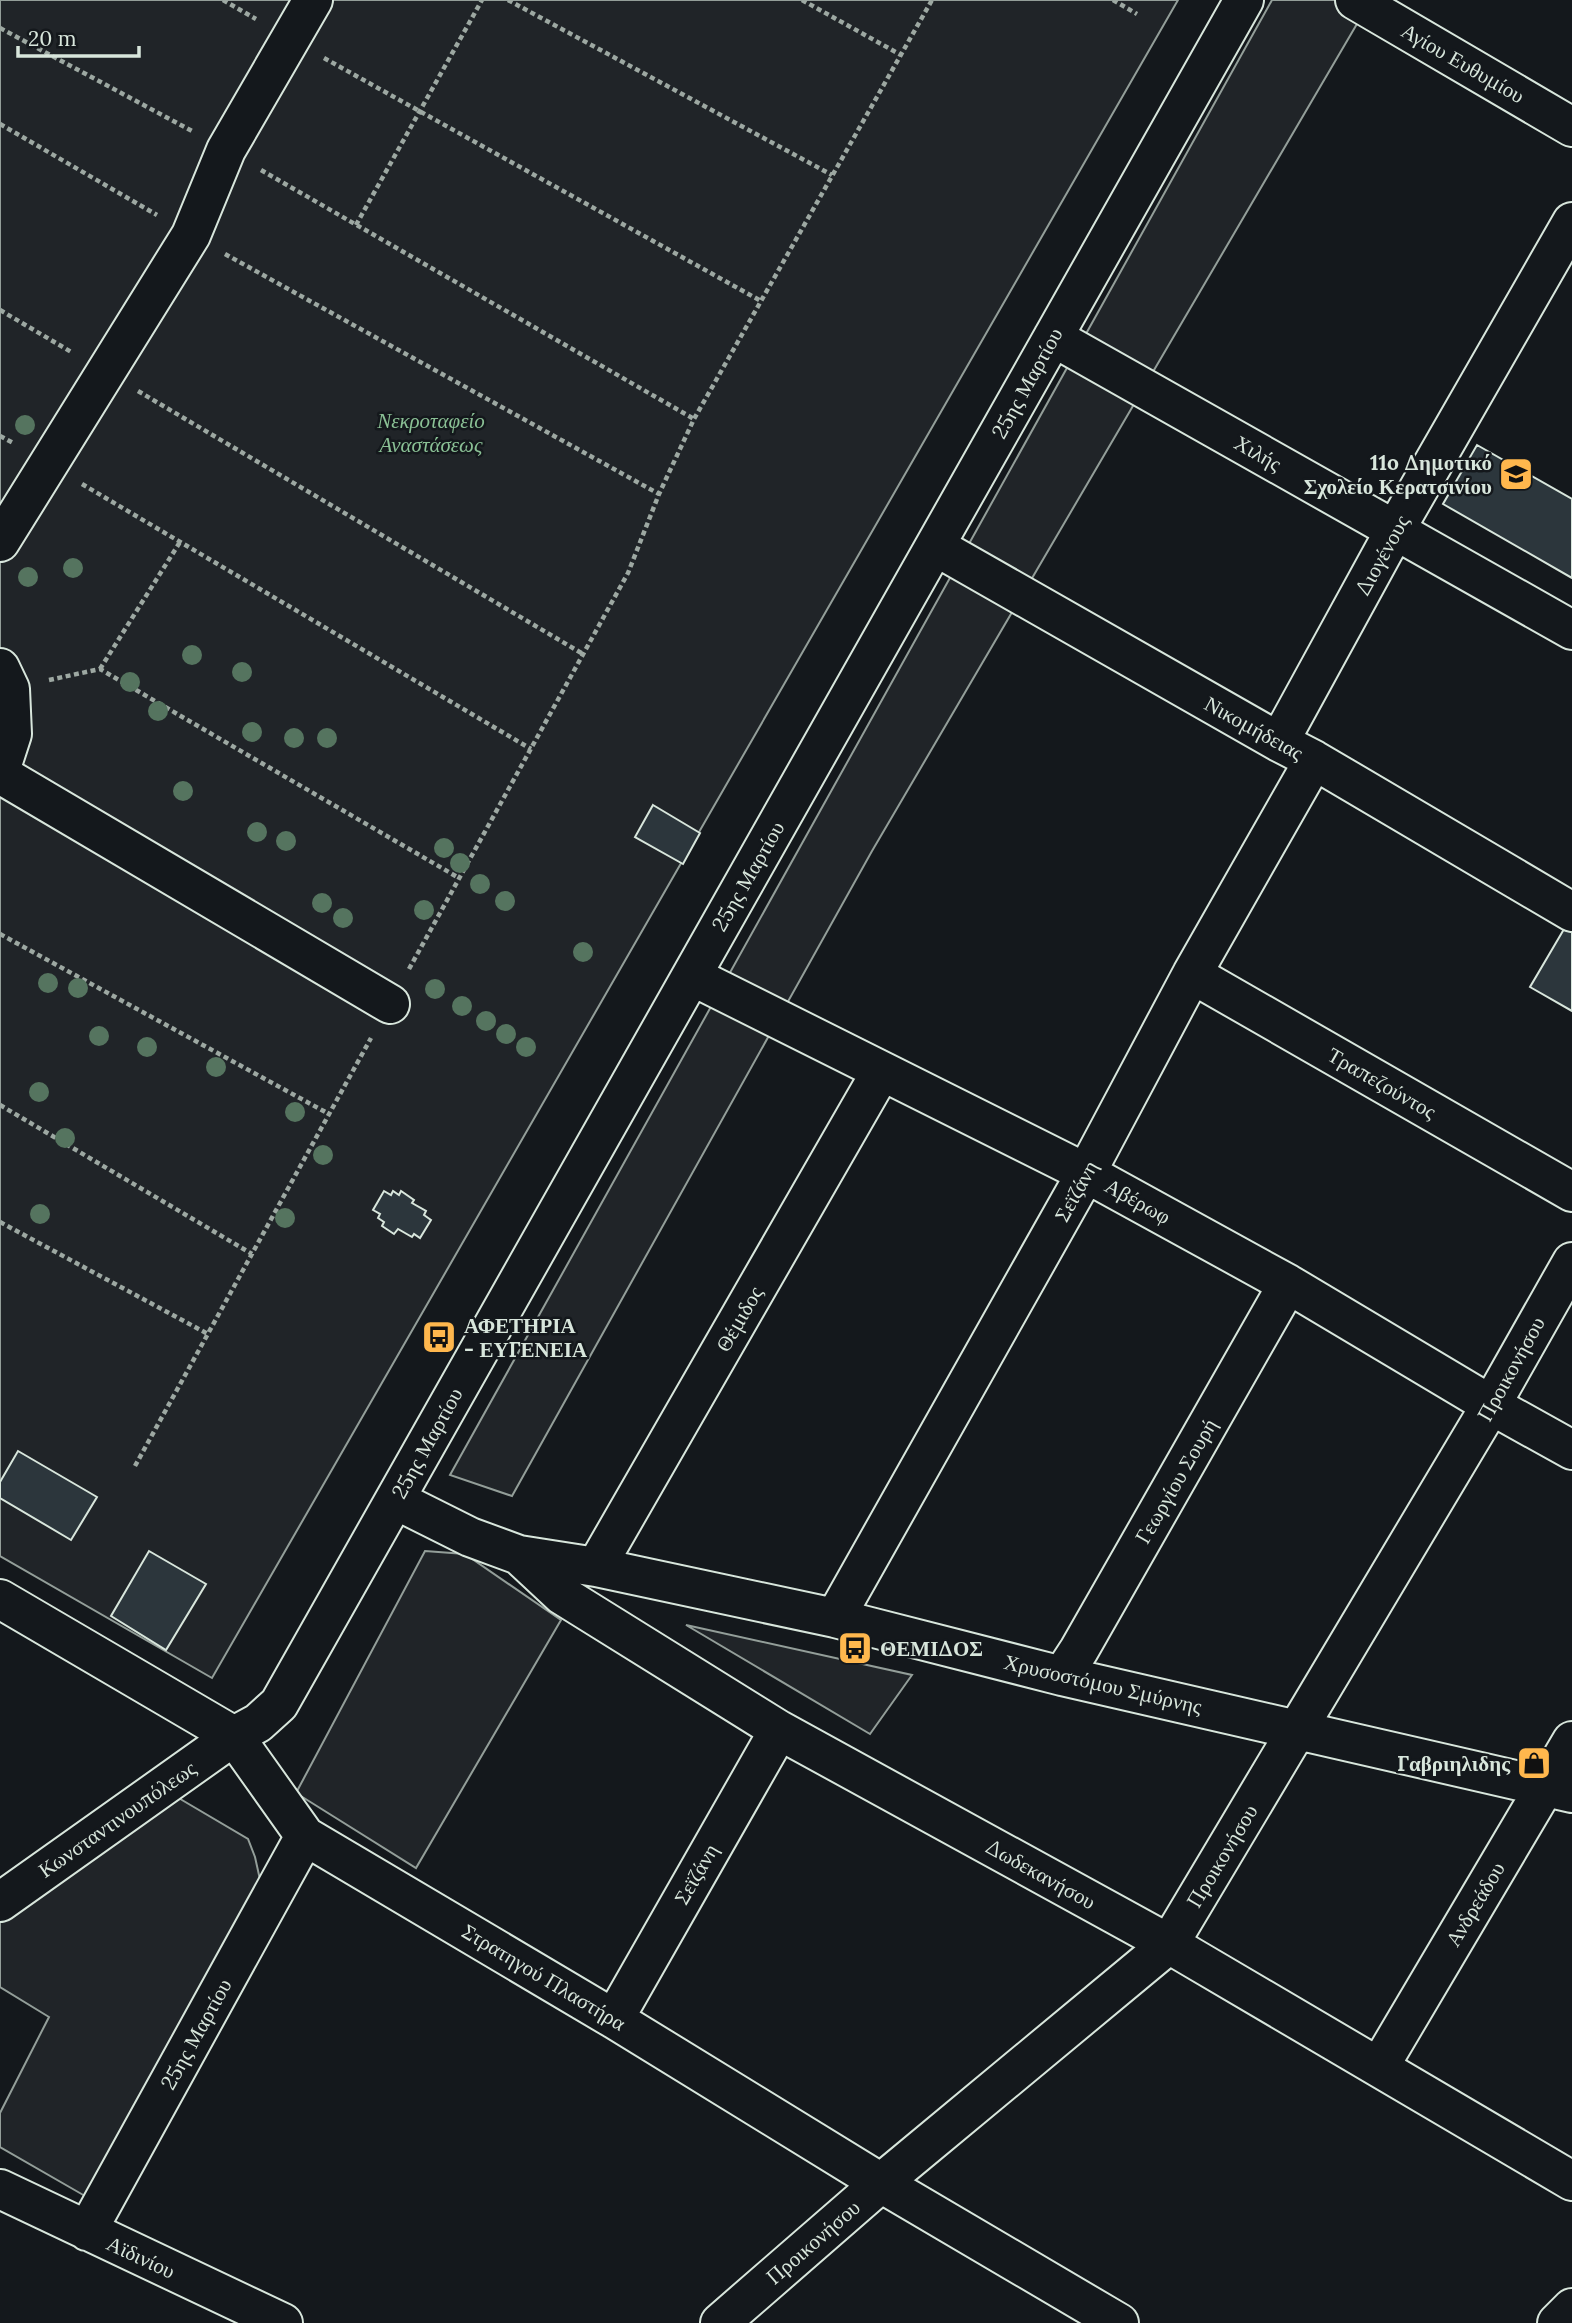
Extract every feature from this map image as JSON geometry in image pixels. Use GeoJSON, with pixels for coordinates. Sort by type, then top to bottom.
{"type":"FeatureCollection","features":[{"type":"Feature","properties":{"kind":"street"},"geometry":{"type":"LineString","coordinates":[[0,542],[191,234],[226,150],[313,0]]}},
{"type":"Feature","properties":{"kind":"street","name":"25ης Μαρτίου"},"geometry":{"type":"LineString","coordinates":[[234,1735],[258,1723],[279,1704],[1244,0]]}},
{"type":"Feature","properties":{"kind":"street","name":"Αγίου Ευθυμίου"},"geometry":{"type":"LineString","coordinates":[[1355,0],[1572,127]]}},
{"type":"Feature","properties":{"kind":"street","name":"Διογένους"},"geometry":{"type":"LineString","coordinates":[[1279,743],[1395,530],[1572,222]]}},
{"type":"Feature","properties":{"kind":"street","name":"Χιλής"},"geometry":{"type":"LineString","coordinates":[[1053,337],[1572,631]]}},
{"type":"Feature","properties":{"kind":"street","name":"Νικομήδειας"},"geometry":{"type":"LineString","coordinates":[[935,546],[1279,743],[1314,760],[1572,912]]}},
{"type":"Feature","properties":{"kind":"street"},"geometry":{"type":"LineString","coordinates":[[5,678],[12,734],[0,772],[390,1004]]}},
{"type":"Feature","properties":{"kind":"street","name":"Σεϊζάνη"},"geometry":{"type":"LineString","coordinates":[[835,1618],[1086,1173],[1192,974],[1314,760]]}},
{"type":"Feature","properties":{"kind":"street","name":"Τραπεζούντος"},"geometry":{"type":"LineString","coordinates":[[1192,974],[1572,1192]]}},
{"type":"Feature","properties":{"kind":"street","name":"Αβέρωφ"},"geometry":{"type":"LineString","coordinates":[[692,976],[1086,1173],[1288,1284],[1572,1450]]}},
{"type":"Feature","properties":{"kind":"street","name":"Θέμιδος"},"geometry":{"type":"LineString","coordinates":[[596,1567],[881,1072]]}},
{"type":"Feature","properties":{"kind":"street","name":"Προικονήσου"},"geometry":{"type":"LineString","coordinates":[[720,2323],[881,2183],[1169,1944],[1491,1405],[1572,1262]]}},
{"type":"Feature","properties":{"kind":"street","name":"Γεωργίου Σουρή"},"geometry":{"type":"LineString","coordinates":[[1062,1676],[1086,1639],[1288,1284]]}},
{"type":"Feature","properties":{"kind":"street","name":"Χρυσοστόμου Σμύρνης"},"geometry":{"type":"LineString","coordinates":[[396,1500],[470,1537],[519,1555],[596,1567],[835,1618],[1062,1676],[1558,1790]]}},
{"type":"Feature","properties":{"kind":"street","name":"Δωδεκανήσου"},"geometry":{"type":"LineString","coordinates":[[519,1555],[571,1601],[779,1730],[1169,1944],[1572,2181]]}},
{"type":"Feature","properties":{"kind":"street","name":"Στρατηγού Πλαστήρα"},"geometry":{"type":"LineString","coordinates":[[0,1599],[234,1735],[305,1836],[1119,2323]]}},
{"type":"Feature","properties":{"kind":"street","name":"Σεϊζάνη"},"geometry":{"type":"LineString","coordinates":[[614,2019],[779,1730]]}},
{"type":"Feature","properties":{"kind":"street","name":"Κωνσταντινουπόλεως"},"geometry":{"type":"LineString","coordinates":[[0,1902],[234,1735]]}},
{"type":"Feature","properties":{"kind":"street","name":"Ανδρεάδου"},"geometry":{"type":"LineString","coordinates":[[1379,2067],[1558,1790],[1572,1741]]}},
{"type":"Feature","properties":{"kind":"street","name":"25ης Μαρτίου"},"geometry":{"type":"LineString","coordinates":[[87,2231],[305,1836]]}},
{"type":"Feature","properties":{"kind":"street","name":"Αϊδινίου"},"geometry":{"type":"LineString","coordinates":[[0,2189],[283,2323]]}},
{"type":"Feature","properties":{"kind":"street"},"geometry":{"type":"LineString","coordinates":[[1557,2323],[1572,2308]]}},
{"type":"Feature","properties":{"kind":"path"},"geometry":{"type":"LineString","coordinates":[[223,0],[761,301]]}},
{"type":"Feature","properties":{"kind":"path"},"geometry":{"type":"LineString","coordinates":[[356,225],[482,0]]}},
{"type":"Feature","properties":{"kind":"path"},"geometry":{"type":"LineString","coordinates":[[508,0],[832,175]]}},
{"type":"Feature","properties":{"kind":"path"},"geometry":{"type":"LineString","coordinates":[[802,0],[901,55]]}},
{"type":"Feature","properties":{"kind":"path"},"geometry":{"type":"LineString","coordinates":[[135,1466],[628,573],[659,494],[694,418],[932,0]]}},
{"type":"Feature","properties":{"kind":"path"},"geometry":{"type":"LineString","coordinates":[[1112,0],[1137,14]]}},
{"type":"Feature","properties":{"kind":"path"},"geometry":{"type":"LineString","coordinates":[[0,28],[226,150],[694,418]]}},
{"type":"Feature","properties":{"kind":"path"},"geometry":{"type":"LineString","coordinates":[[0,124],[191,234],[659,494]]}},
{"type":"Feature","properties":{"kind":"path"},"geometry":{"type":"LineString","coordinates":[[0,310],[583,654]]}},
{"type":"Feature","properties":{"kind":"path"},"geometry":{"type":"LineString","coordinates":[[0,436],[531,748]]}},
{"type":"Feature","properties":{"kind":"path"},"geometry":{"type":"LineString","coordinates":[[100,669],[180,542]]}},
{"type":"Feature","properties":{"kind":"path"},"geometry":{"type":"LineString","coordinates":[[5,678],[100,669],[459,878]]}},
{"type":"Feature","properties":{"kind":"path"},"geometry":{"type":"LineString","coordinates":[[0,934],[329,1114]]}},
{"type":"Feature","properties":{"kind":"path"},"geometry":{"type":"LineString","coordinates":[[0,1105],[252,1254]]}},
{"type":"Feature","properties":{"kind":"path"},"geometry":{"type":"LineString","coordinates":[[0,1222],[208,1334]]}},
{"type":"Feature","properties":{"kind":"green space","name":"Νεκροταφείο Αναστάσεως"},"geometry":{"type":"Polygon","coordinates":[[[0,0],[1178,0],[212,1678],[0,1556],[0,0]]]}},
{"type":"Feature","properties":{"kind":"green space"},"geometry":{"type":"Polygon","coordinates":[[[1272,0],[1371,0],[872,851],[512,1496],[450,1475],[1272,0]]]}},
{"type":"Feature","properties":{"kind":"green space"},"geometry":{"type":"Polygon","coordinates":[[[425,1551],[465,1554],[561,1620],[416,1868],[296,1793],[425,1551]]]}},
{"type":"Feature","properties":{"kind":"green space"},"geometry":{"type":"Polygon","coordinates":[[[686,1625],[912,1675],[870,1734],[686,1625]]]}},
{"type":"Feature","properties":{"kind":"green space"},"geometry":{"type":"Polygon","coordinates":[[[165,1790],[248,1839],[261,1884],[85,2196],[0,2147],[0,2113],[49,2017],[0,1987],[0,1901],[165,1790]]]}},
{"type":"Feature","properties":{"kind":"building"},"geometry":{"type":"Polygon","coordinates":[[[1477,445],[1572,499],[1572,578],[1443,504],[1477,445]]]}},
{"type":"Feature","properties":{"kind":"building"},"geometry":{"type":"Polygon","coordinates":[[[653,805],[700,833],[683,864],[635,837],[653,805]]]}},
{"type":"Feature","properties":{"kind":"building"},"geometry":{"type":"Polygon","coordinates":[[[1567,924],[1572,926],[1572,1011],[1530,987],[1567,924]]]}},
{"type":"Feature","properties":{"kind":"building"},"geometry":{"type":"Polygon","coordinates":[[[384,1191],[391,1195],[393,1191],[399,1195],[401,1191],[414,1200],[412,1203],[426,1211],[424,1215],[431,1220],[420,1238],[414,1234],[412,1237],[398,1229],[394,1234],[382,1226],[384,1222],[378,1218],[380,1214],[373,1210],[384,1191]]]}},
{"type":"Feature","properties":{"kind":"building"},"geometry":{"type":"Polygon","coordinates":[[[18,1451],[97,1497],[71,1540],[0,1498],[0,1482],[18,1451]]]}},
{"type":"Feature","properties":{"kind":"building"},"geometry":{"type":"Polygon","coordinates":[[[149,1551],[206,1584],[166,1650],[111,1616],[149,1551]]]}},
{"type":"Feature","properties":{"kind":"place","name":"11o Δημοτικό Σχολείο Κερατσινίου"},"geometry":{"type":"Point","coordinates":[1516,474]}},
{"type":"Feature","properties":{"kind":"place","name":"ΑΦΕΤΗΡΙΑ - ΕΥΓΕΝΕΙΑ"},"geometry":{"type":"Point","coordinates":[439,1337]}},
{"type":"Feature","properties":{"kind":"place","name":"ΘΕΜΙΔΟΣ"},"geometry":{"type":"Point","coordinates":[855,1648]}},
{"type":"Feature","properties":{"kind":"place","name":"Γαβριηλιδης"},"geometry":{"type":"Point","coordinates":[1534,1763]}}]}
